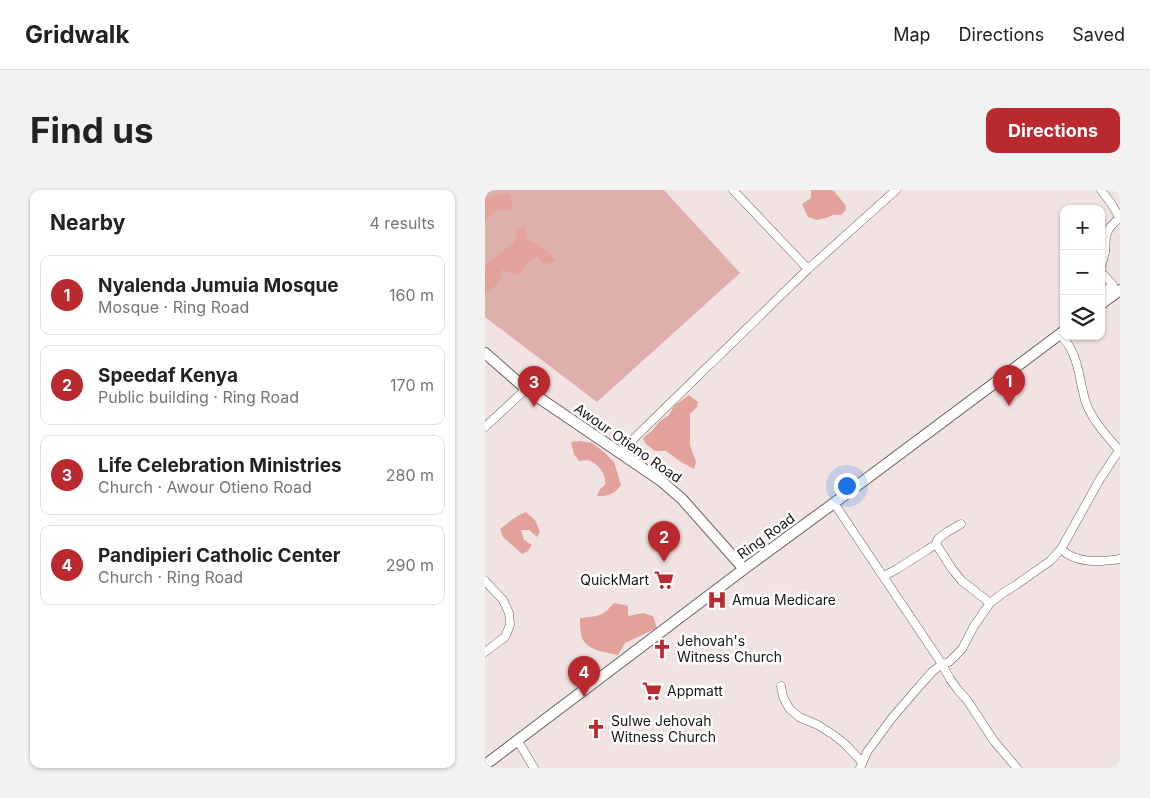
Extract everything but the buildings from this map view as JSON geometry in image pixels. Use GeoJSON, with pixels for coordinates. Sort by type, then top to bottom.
{"type":"FeatureCollection","features":[{"type":"Feature","properties":{"kind":"main road"},"geometry":{"type":"LineString","coordinates":[[1105,301],[1120,290]]}},
{"type":"Feature","properties":{"kind":"main road","name":"Ring Road"},"geometry":{"type":"LineString","coordinates":[[485,765],[1060,334]]}},
{"type":"Feature","properties":{"kind":"main road","name":"Awour Otieno Road"},"geometry":{"type":"LineString","coordinates":[[485,353],[526,388],[660,480],[682,498],[744,569]]}},
{"type":"Feature","properties":{"kind":"street"},"geometry":{"type":"LineString","coordinates":[[733,190],[808,269]]}},
{"type":"Feature","properties":{"kind":"street"},"geometry":{"type":"LineString","coordinates":[[620,452],[808,269],[896,190]]}},
{"type":"Feature","properties":{"kind":"street"},"geometry":{"type":"LineString","coordinates":[[1101,190],[1120,218],[1110,227],[1106,235],[1105,252]]}},
{"type":"Feature","properties":{"kind":"street"},"geometry":{"type":"LineString","coordinates":[[1105,276],[1113,285],[1105,291]]}},
{"type":"Feature","properties":{"kind":"street"},"geometry":{"type":"LineString","coordinates":[[781,686],[783,697],[789,708],[799,716],[835,736],[845,744],[861,765],[867,752],[916,690],[932,672],[942,664],[949,662],[962,649],[990,603],[1050,561],[1061,549],[1100,479],[1120,450],[1091,413],[1073,354],[1066,340]]}},
{"type":"Feature","properties":{"kind":"street"},"geometry":{"type":"LineString","coordinates":[[485,427],[526,388]]}},
{"type":"Feature","properties":{"kind":"street"},"geometry":{"type":"LineString","coordinates":[[834,503],[884,576],[950,679],[1017,768]]}},
{"type":"Feature","properties":{"kind":"street"},"geometry":{"type":"LineString","coordinates":[[884,576],[936,544],[938,539],[961,524]]}},
{"type":"Feature","properties":{"kind":"street"},"geometry":{"type":"LineString","coordinates":[[936,544],[952,570],[962,581],[990,603]]}},
{"type":"Feature","properties":{"kind":"street"},"geometry":{"type":"LineString","coordinates":[[1061,549],[1078,559],[1107,561],[1120,559]]}},
{"type":"Feature","properties":{"kind":"street"},"geometry":{"type":"LineString","coordinates":[[485,581],[503,600],[509,613],[510,625],[505,637],[485,652]]}},
{"type":"Feature","properties":{"kind":"street"},"geometry":{"type":"LineString","coordinates":[[519,741],[534,768]]}},
{"type":"Feature","properties":{"kind":"shaded area"},"geometry":{"type":"Polygon","coordinates":[[[485,190],[664,190],[740,273],[597,402],[485,317],[485,190]]]}},
{"type":"Feature","properties":{"kind":"shaded area"},"geometry":{"type":"Polygon","coordinates":[[[811,190],[834,191],[846,206],[845,211],[841,215],[833,215],[817,220],[808,217],[802,204],[811,198],[811,190]]]}},
{"type":"Feature","properties":{"kind":"shaded area"},"geometry":{"type":"Polygon","coordinates":[[[509,193],[512,210],[499,210],[485,220],[485,198],[509,193]]]}},
{"type":"Feature","properties":{"kind":"shaded area"},"geometry":{"type":"Polygon","coordinates":[[[525,227],[527,239],[543,248],[556,261],[544,264],[537,256],[526,263],[521,274],[513,274],[502,269],[498,284],[485,293],[485,267],[487,263],[515,242],[516,231],[525,227]]]}},
{"type":"Feature","properties":{"kind":"shaded area"},"geometry":{"type":"Polygon","coordinates":[[[689,395],[698,402],[697,407],[690,414],[690,445],[696,462],[694,469],[666,451],[655,451],[645,443],[643,438],[669,415],[674,406],[689,395]]]}},
{"type":"Feature","properties":{"kind":"shaded area"},"geometry":{"type":"Polygon","coordinates":[[[571,442],[592,443],[614,462],[621,485],[613,493],[597,496],[600,489],[605,485],[605,477],[595,463],[587,460],[579,461],[574,454],[571,442]]]}},
{"type":"Feature","properties":{"kind":"shaded area"},"geometry":{"type":"Polygon","coordinates":[[[526,512],[535,520],[540,532],[537,537],[529,530],[521,530],[524,540],[532,545],[528,551],[522,554],[503,537],[500,529],[526,512]]]}},
{"type":"Feature","properties":{"kind":"shaded area"},"geometry":{"type":"Polygon","coordinates":[[[614,603],[628,606],[628,616],[643,613],[653,616],[657,628],[625,643],[618,655],[590,647],[583,639],[580,628],[580,618],[599,615],[614,603]]]}},
{"type":"Feature","properties":{"kind":"place","name":"Nyalenda Jumuia Mosque"},"geometry":{"type":"Point","coordinates":[1009,406]}},
{"type":"Feature","properties":{"kind":"place","name":"Life Celebration Ministries"},"geometry":{"type":"Point","coordinates":[534,407]}},
{"type":"Feature","properties":{"kind":"place","name":"Speedaf Kenya"},"geometry":{"type":"Point","coordinates":[664,562]}},
{"type":"Feature","properties":{"kind":"place","name":"QuickMart"},"geometry":{"type":"Point","coordinates":[664,580]}},
{"type":"Feature","properties":{"kind":"place","name":"Amua Medicare"},"geometry":{"type":"Point","coordinates":[717,600]}},
{"type":"Feature","properties":{"kind":"place","name":"Jehovah's Witness Church"},"geometry":{"type":"Point","coordinates":[662,649]}},
{"type":"Feature","properties":{"kind":"place","name":"Appmatt"},"geometry":{"type":"Point","coordinates":[652,691]}},
{"type":"Feature","properties":{"kind":"place","name":"Pandipieri Catholic Center"},"geometry":{"type":"Point","coordinates":[584,697]}},
{"type":"Feature","properties":{"kind":"place","name":"Sulwe Jehovah Witness Church"},"geometry":{"type":"Point","coordinates":[596,729]}}]}
